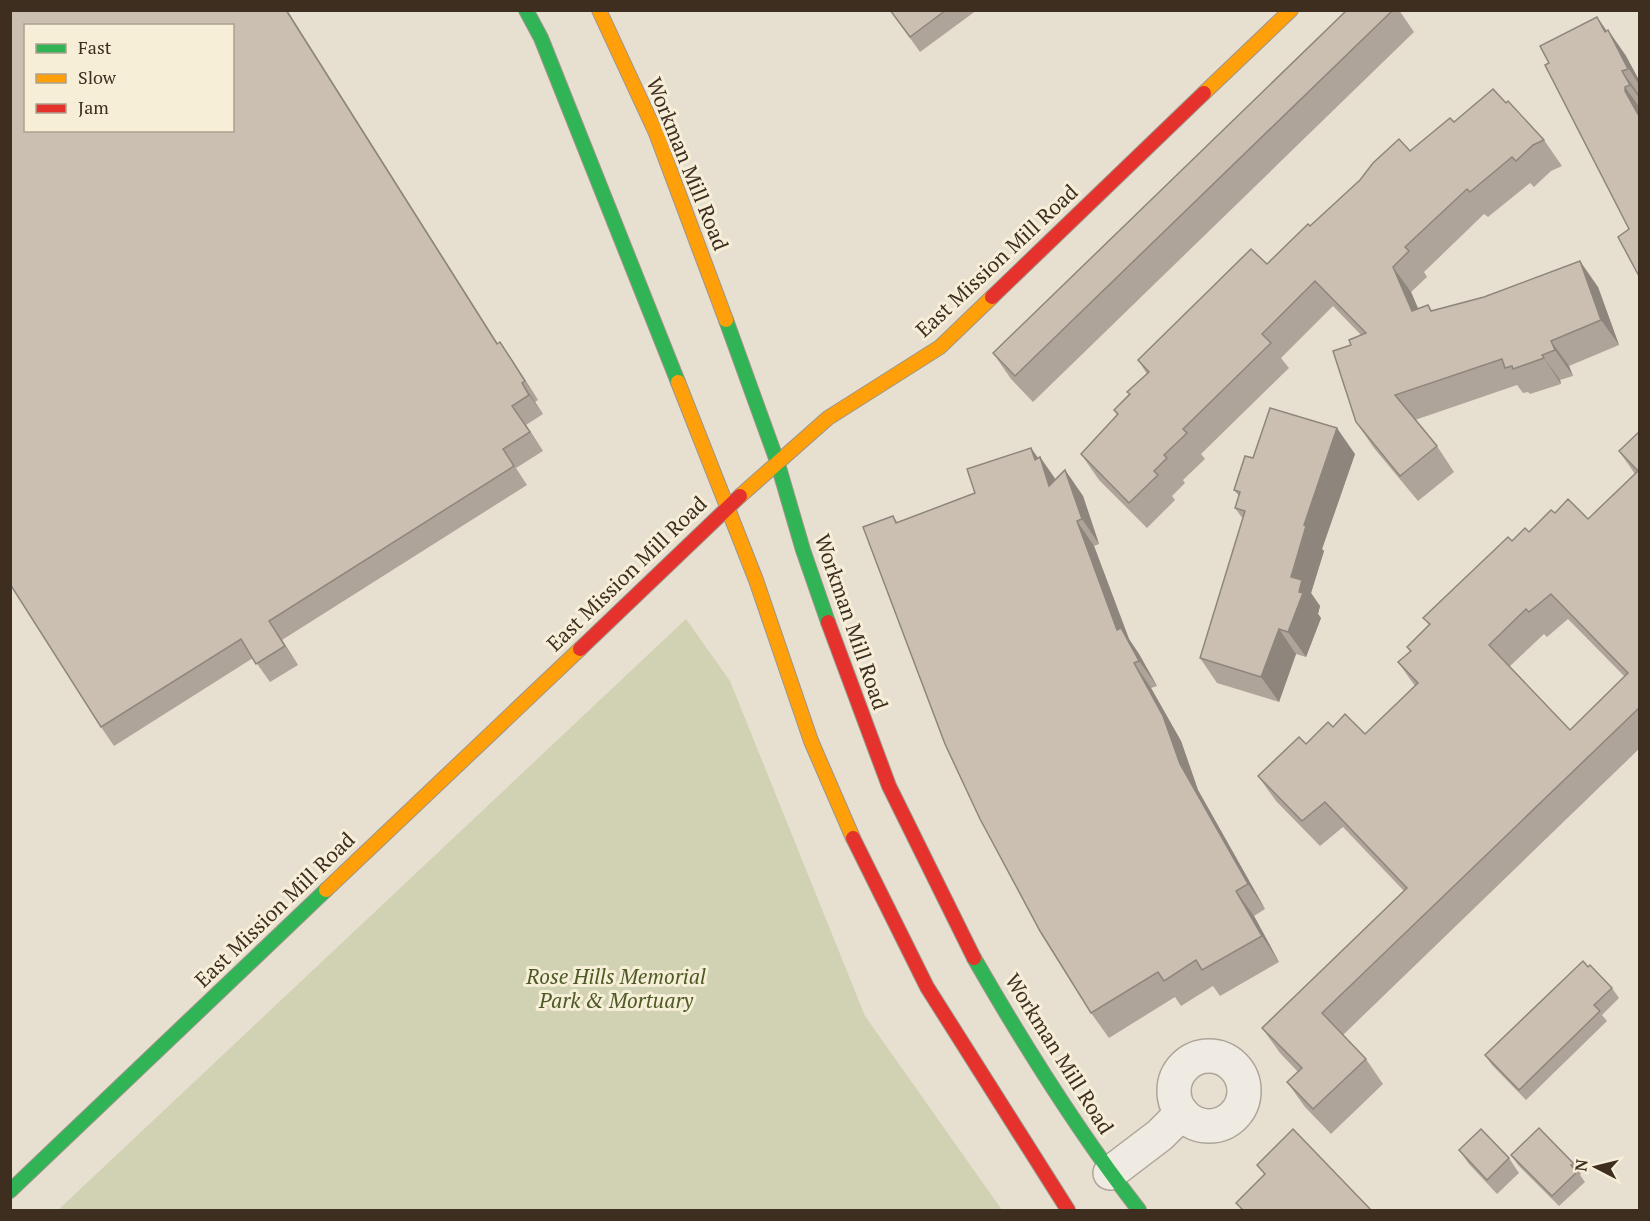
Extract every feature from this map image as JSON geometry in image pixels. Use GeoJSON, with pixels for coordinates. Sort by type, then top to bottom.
{"type":"FeatureCollection","features":[{"type":"Feature","properties":{"kind":"main road"},"geometry":{"type":"LineString","coordinates":[[526,10],[549,59],[728,507],[756,580],[811,741],[840,810],[927,987],[1068,1210]]}},
{"type":"Feature","properties":{"kind":"main road","name":"Workman Mill Road"},"geometry":{"type":"LineString","coordinates":[[599,10],[656,133],[777,461],[803,550],[888,786],[975,960],[1059,1097],[1110,1173],[1139,1210]]}},
{"type":"Feature","properties":{"kind":"main road","name":"East Mission Mill Road"},"geometry":{"type":"LineString","coordinates":[[10,1191],[777,461],[828,418],[940,346],[1291,10]]}},
{"type":"Feature","properties":{"kind":"street"},"geometry":{"type":"LineString","coordinates":[[1110,1173],[1171,1124]]}},
{"type":"Feature","properties":{"kind":"green space","name":"Rose Hills Memorial Park & Mortuary"},"geometry":{"type":"Polygon","coordinates":[[[686,619],[730,681],[865,1016],[1002,1210],[58,1210],[686,619]]]}},
{"type":"Feature","properties":{"kind":"building"},"geometry":{"type":"Polygon","coordinates":[[[10,10],[286,10],[497,344],[500,342],[525,381],[522,383],[529,395],[512,406],[530,432],[503,449],[514,466],[269,621],[285,646],[256,664],[241,639],[101,727],[10,584],[10,10]]]}},
{"type":"Feature","properties":{"kind":"building"},"geometry":{"type":"Polygon","coordinates":[[[890,10],[946,10],[910,37],[890,10]]]}},
{"type":"Feature","properties":{"kind":"building"},"geometry":{"type":"Polygon","coordinates":[[[1347,10],[1393,10],[1015,376],[993,353],[1347,10]]]}},
{"type":"Feature","properties":{"kind":"building"},"geometry":{"type":"Polygon","coordinates":[[[1597,17],[1605,32],[1608,30],[1628,69],[1622,71],[1630,85],[1625,87],[1625,91],[1640,118],[1640,278],[1618,237],[1629,229],[1545,65],[1549,63],[1540,46],[1597,17]]]}},
{"type":"Feature","properties":{"kind":"building"},"geometry":{"type":"Polygon","coordinates":[[[1493,89],[1506,103],[1508,101],[1544,140],[1533,145],[1516,161],[1512,157],[1470,192],[1467,189],[1405,247],[1409,251],[1393,267],[1412,311],[1428,305],[1431,311],[1484,297],[1580,261],[1601,320],[1551,341],[1555,350],[1542,355],[1544,358],[1513,369],[1512,366],[1505,368],[1502,359],[1395,395],[1437,446],[1400,476],[1356,422],[1333,351],[1351,345],[1349,340],[1366,333],[1315,281],[1262,334],[1271,343],[1183,429],[1187,433],[1164,455],[1167,458],[1154,471],[1158,475],[1129,503],[1081,454],[1118,414],[1114,410],[1130,394],[1127,392],[1149,372],[1138,360],[1251,249],[1267,264],[1308,224],[1310,226],[1360,180],[1373,163],[1399,139],[1410,151],[1450,118],[1454,122],[1493,89]]]}},
{"type":"Feature","properties":{"kind":"building"},"geometry":{"type":"Polygon","coordinates":[[[1270,408],[1337,428],[1304,525],[1306,526],[1291,577],[1302,580],[1299,592],[1303,593],[1288,632],[1279,629],[1261,677],[1200,658],[1245,511],[1235,508],[1240,492],[1234,490],[1245,456],[1253,458],[1270,408]]]}},
{"type":"Feature","properties":{"kind":"building"},"geometry":{"type":"Polygon","coordinates":[[[1640,431],[1640,707],[1322,1013],[1366,1059],[1313,1109],[1287,1082],[1302,1068],[1262,1028],[1407,888],[1325,802],[1302,821],[1258,776],[1299,737],[1306,744],[1328,722],[1333,727],[1345,714],[1365,734],[1418,683],[1398,662],[1411,651],[1407,647],[1430,624],[1423,618],[1508,537],[1512,541],[1525,528],[1529,532],[1551,510],[1555,513],[1568,499],[1588,519],[1638,471],[1619,451],[1640,431]],[[1551,594],[1529,612],[1526,609],[1489,645],[1570,730],[1628,673],[1551,594]]]}},
{"type":"Feature","properties":{"kind":"building"},"geometry":{"type":"Polygon","coordinates":[[[1031,448],[1035,460],[1040,457],[1049,486],[1065,470],[1082,519],[1077,521],[1117,630],[1121,628],[1139,661],[1134,663],[1163,716],[1180,764],[1248,884],[1236,891],[1262,936],[1202,970],[1196,960],[1164,981],[1158,972],[1091,1013],[1040,931],[980,819],[945,744],[863,527],[893,516],[896,523],[975,493],[967,469],[1031,448]]]}},
{"type":"Feature","properties":{"kind":"building"},"geometry":{"type":"Polygon","coordinates":[[[1583,961],[1588,967],[1590,965],[1612,988],[1594,1005],[1600,1011],[1519,1090],[1485,1055],[1583,961]]]}},
{"type":"Feature","properties":{"kind":"building"},"geometry":{"type":"Polygon","coordinates":[[[1539,1128],[1574,1164],[1571,1165],[1577,1172],[1552,1196],[1511,1155],[1539,1128]]]}},
{"type":"Feature","properties":{"kind":"building"},"geometry":{"type":"Polygon","coordinates":[[[1293,1129],[1371,1210],[1243,1210],[1236,1203],[1265,1174],[1257,1165],[1293,1129]]]}},
{"type":"Feature","properties":{"kind":"building"},"geometry":{"type":"Polygon","coordinates":[[[1481,1129],[1509,1158],[1487,1180],[1459,1150],[1481,1129]]]}},
{"type":"Feature","properties":{"kind":"traffic: fast"},"geometry":{"type":"LineString","coordinates":[[526,10],[541,38],[678,382]]}},
{"type":"Feature","properties":{"kind":"traffic: fast"},"geometry":{"type":"LineString","coordinates":[[726,320],[777,461],[803,550],[828,622]]}},
{"type":"Feature","properties":{"kind":"traffic: fast"},"geometry":{"type":"LineString","coordinates":[[10,1191],[326,890]]}},
{"type":"Feature","properties":{"kind":"traffic: fast"},"geometry":{"type":"LineString","coordinates":[[974,958],[1052,1087],[1139,1210]]}},
{"type":"Feature","properties":{"kind":"traffic: slow"},"geometry":{"type":"LineString","coordinates":[[599,10],[656,133],[726,320]]}},
{"type":"Feature","properties":{"kind":"traffic: slow"},"geometry":{"type":"LineString","coordinates":[[1204,93],[1291,10]]}},
{"type":"Feature","properties":{"kind":"traffic: slow"},"geometry":{"type":"LineString","coordinates":[[740,496],[828,418],[940,347],[992,297]]}},
{"type":"Feature","properties":{"kind":"traffic: slow"},"geometry":{"type":"LineString","coordinates":[[678,382],[756,580],[811,741],[853,838]]}},
{"type":"Feature","properties":{"kind":"traffic: slow"},"geometry":{"type":"LineString","coordinates":[[326,890],[580,649]]}},
{"type":"Feature","properties":{"kind":"traffic: jam"},"geometry":{"type":"LineString","coordinates":[[992,297],[1204,93]]}},
{"type":"Feature","properties":{"kind":"traffic: jam"},"geometry":{"type":"LineString","coordinates":[[580,649],[740,496]]}},
{"type":"Feature","properties":{"kind":"traffic: jam"},"geometry":{"type":"LineString","coordinates":[[828,622],[889,786],[974,958]]}},
{"type":"Feature","properties":{"kind":"traffic: jam"},"geometry":{"type":"LineString","coordinates":[[853,838],[927,987],[1068,1210]]}}]}
